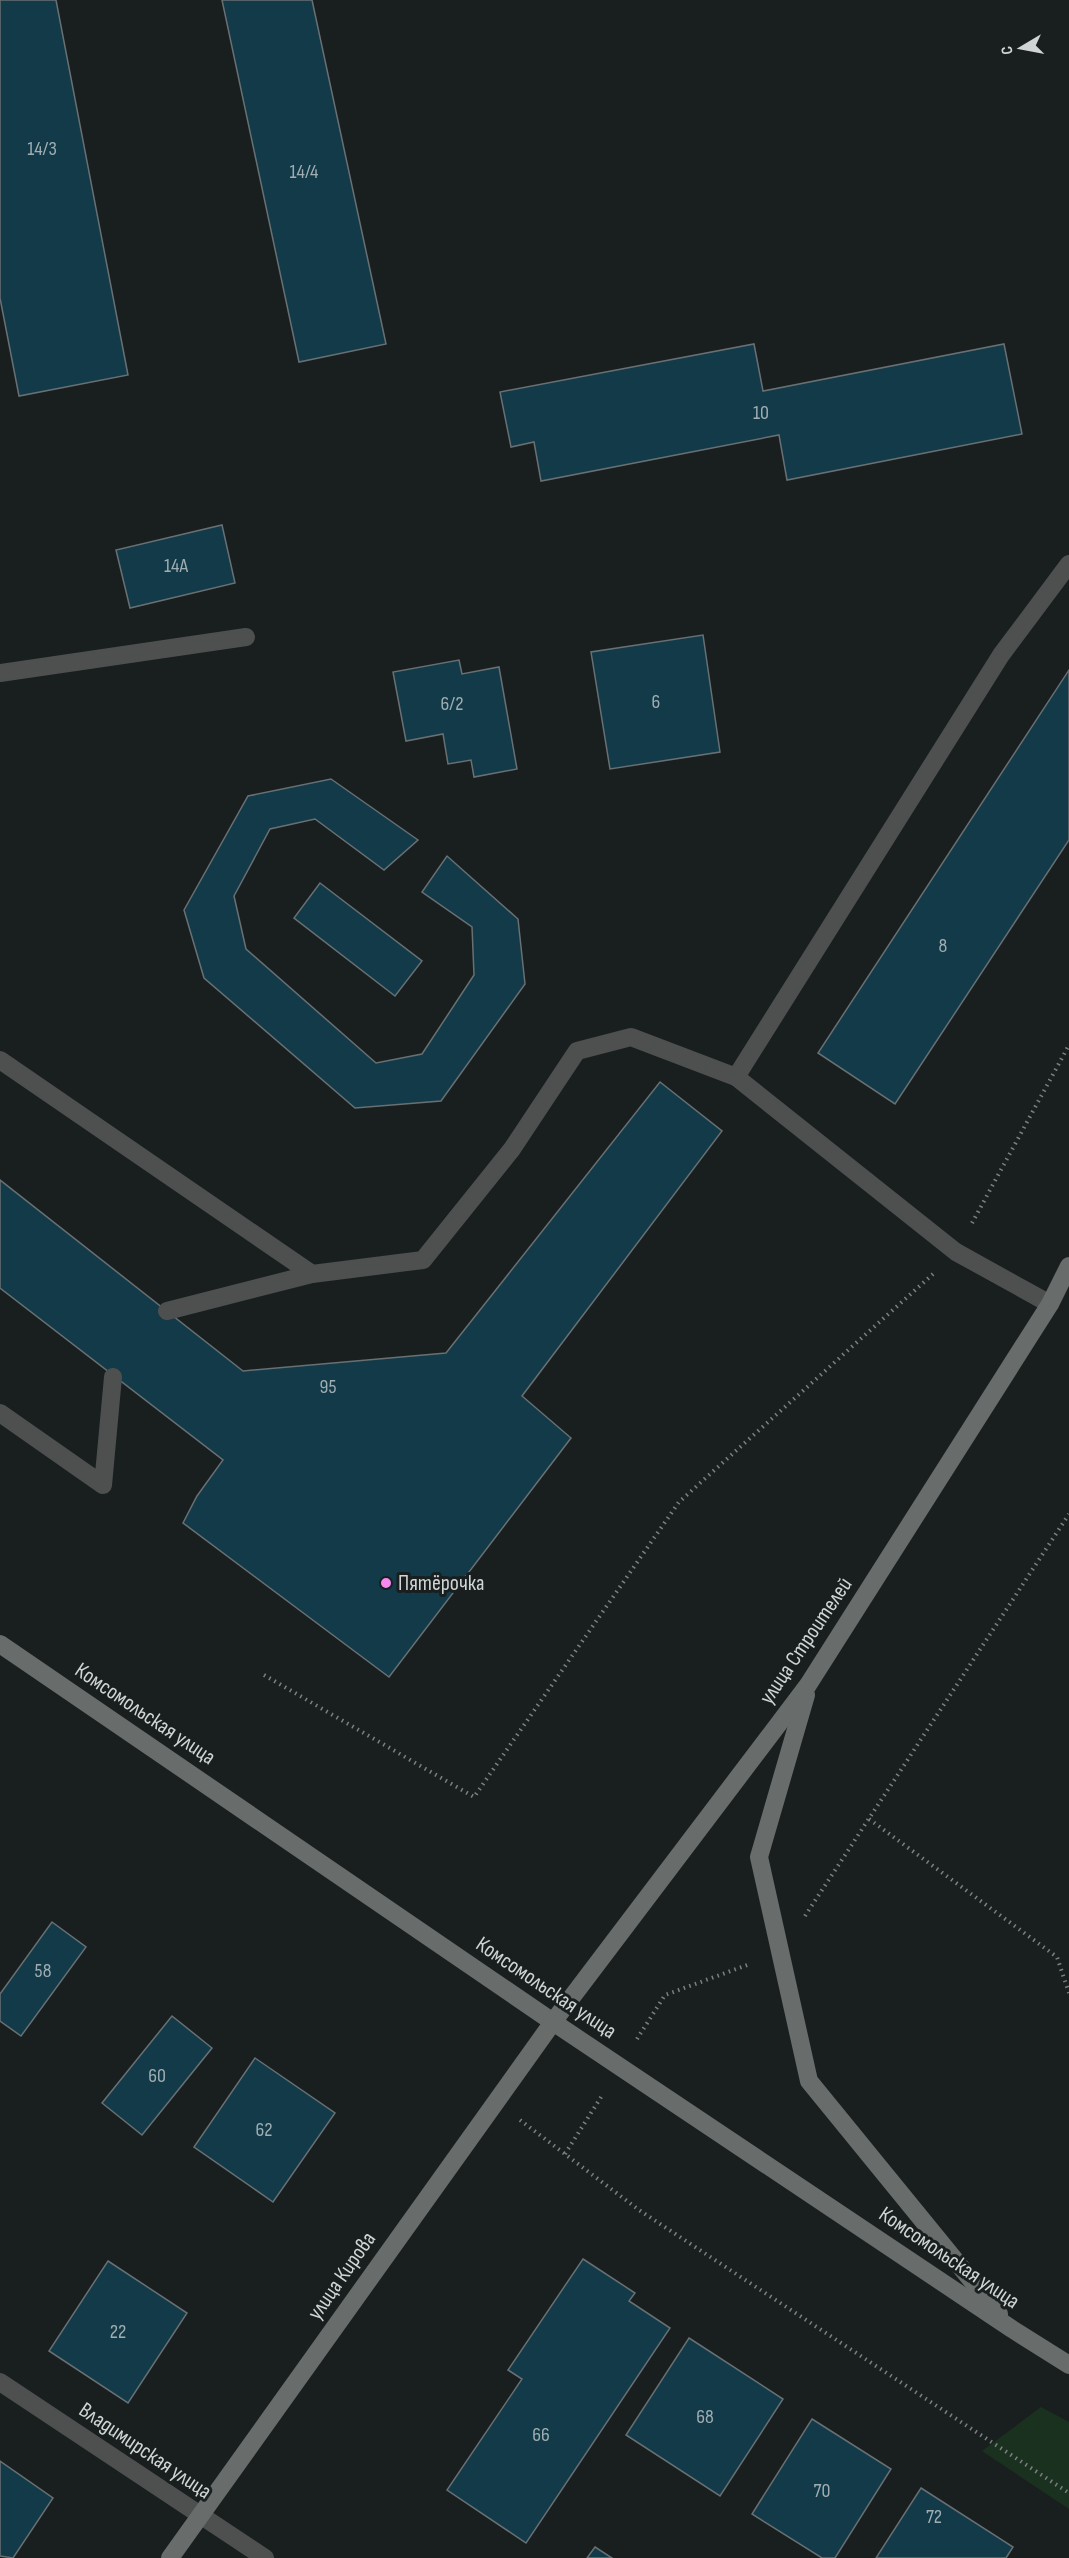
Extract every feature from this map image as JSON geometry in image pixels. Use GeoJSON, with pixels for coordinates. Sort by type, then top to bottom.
{"type":"FeatureCollection","features":[{"type":"Feature","properties":{"kind":"main road","name":"улица Строителей"},"geometry":{"type":"LineString","coordinates":[[553,2022],[808,1685],[1050,1304],[1069,1266]]}},
{"type":"Feature","properties":{"kind":"main road","name":"Комсомольская улица"},"geometry":{"type":"LineString","coordinates":[[0,1644],[553,2022],[1069,2365]]}},
{"type":"Feature","properties":{"kind":"main road"},"geometry":{"type":"LineString","coordinates":[[808,1685],[759,1857],[809,2081],[1012,2329]]}},
{"type":"Feature","properties":{"kind":"main road","name":"улица Кирова"},"geometry":{"type":"LineString","coordinates":[[171,2558],[553,2022]]}},
{"type":"Feature","properties":{"kind":"street"},"geometry":{"type":"LineString","coordinates":[[736,1077],[1001,655],[1069,564]]}},
{"type":"Feature","properties":{"kind":"street"},"geometry":{"type":"LineString","coordinates":[[0,673],[246,637]]}},
{"type":"Feature","properties":{"kind":"street"},"geometry":{"type":"LineString","coordinates":[[166,1311],[312,1274],[423,1260],[512,1149],[577,1051],[631,1037],[736,1077],[956,1252],[1050,1304]]}},
{"type":"Feature","properties":{"kind":"street"},"geometry":{"type":"LineString","coordinates":[[0,1060],[312,1274]]}},
{"type":"Feature","properties":{"kind":"street"},"geometry":{"type":"LineString","coordinates":[[0,1413],[103,1485],[114,1377]]}},
{"type":"Feature","properties":{"kind":"street","name":"Владимирская улица"},"geometry":{"type":"LineString","coordinates":[[0,2382],[200,2517],[265,2558]]}},
{"type":"Feature","properties":{"kind":"path"},"geometry":{"type":"LineString","coordinates":[[264,1675],[474,1797],[679,1502],[956,1252],[1069,1045]]}},
{"type":"Feature","properties":{"kind":"path"},"geometry":{"type":"LineString","coordinates":[[565,2154],[665,1995],[781,1953],[1069,1514]]}},
{"type":"Feature","properties":{"kind":"path"},"geometry":{"type":"LineString","coordinates":[[868,1819],[1057,1957],[1069,1993]]}},
{"type":"Feature","properties":{"kind":"path"},"geometry":{"type":"LineString","coordinates":[[511,2113],[639,2210],[1069,2493]]}},
{"type":"Feature","properties":{"kind":"green space"},"geometry":{"type":"Polygon","coordinates":[[[1041,2407],[1069,2422],[1069,2509],[982,2451],[1041,2407]]]}},
{"type":"Feature","properties":{"kind":"building"},"geometry":{"type":"Polygon","coordinates":[[[0,0],[56,0],[128,375],[19,396],[0,298],[0,0]]]}},
{"type":"Feature","properties":{"kind":"building"},"geometry":{"type":"Polygon","coordinates":[[[222,0],[312,0],[386,344],[299,362],[222,0]]]}},
{"type":"Feature","properties":{"kind":"building"},"geometry":{"type":"Polygon","coordinates":[[[754,344],[763,391],[1004,344],[1022,434],[787,480],[779,435],[541,481],[534,442],[511,447],[500,392],[754,344]]]}},
{"type":"Feature","properties":{"kind":"building"},"geometry":{"type":"Polygon","coordinates":[[[222,525],[235,583],[130,608],[116,550],[222,525]]]}},
{"type":"Feature","properties":{"kind":"building"},"geometry":{"type":"Polygon","coordinates":[[[703,635],[720,752],[610,769],[591,652],[703,635]]]}},
{"type":"Feature","properties":{"kind":"building"},"geometry":{"type":"Polygon","coordinates":[[[459,660],[462,674],[499,667],[517,769],[474,777],[471,760],[448,764],[443,734],[406,741],[393,672],[459,660]]]}},
{"type":"Feature","properties":{"kind":"building"},"geometry":{"type":"Polygon","coordinates":[[[1069,670],[1069,840],[895,1104],[818,1053],[1069,670]]]}},
{"type":"Feature","properties":{"kind":"building"},"geometry":{"type":"Polygon","coordinates":[[[331,779],[418,840],[384,870],[315,819],[270,829],[234,896],[246,949],[376,1063],[422,1054],[474,975],[472,927],[422,892],[447,856],[518,919],[525,984],[441,1101],[355,1108],[204,978],[184,910],[248,796],[331,779]]]}},
{"type":"Feature","properties":{"kind":"building"},"geometry":{"type":"Polygon","coordinates":[[[320,883],[422,961],[395,996],[294,918],[320,883]]]}},
{"type":"Feature","properties":{"kind":"building"},"geometry":{"type":"Polygon","coordinates":[[[660,1082],[722,1131],[522,1396],[571,1438],[389,1677],[183,1523],[197,1496],[223,1460],[0,1288],[0,1180],[243,1371],[446,1353],[660,1082]]]}},
{"type":"Feature","properties":{"kind":"building"},"geometry":{"type":"Polygon","coordinates":[[[52,1922],[86,1947],[21,2036],[0,2021],[0,1994],[52,1922]]]}},
{"type":"Feature","properties":{"kind":"building"},"geometry":{"type":"Polygon","coordinates":[[[172,2016],[212,2048],[142,2135],[102,2103],[172,2016]]]}},
{"type":"Feature","properties":{"kind":"building"},"geometry":{"type":"Polygon","coordinates":[[[255,2058],[335,2113],[273,2202],[194,2147],[255,2058]]]}},
{"type":"Feature","properties":{"kind":"building"},"geometry":{"type":"Polygon","coordinates":[[[583,2259],[635,2293],[629,2301],[670,2328],[526,2543],[447,2490],[522,2379],[508,2370],[583,2259]]]}},
{"type":"Feature","properties":{"kind":"building"},"geometry":{"type":"Polygon","coordinates":[[[108,2261],[187,2313],[128,2403],[49,2351],[108,2261]]]}},
{"type":"Feature","properties":{"kind":"building"},"geometry":{"type":"Polygon","coordinates":[[[689,2338],[783,2399],[720,2496],[626,2435],[689,2338]]]}},
{"type":"Feature","properties":{"kind":"building"},"geometry":{"type":"Polygon","coordinates":[[[812,2419],[891,2469],[835,2558],[822,2558],[752,2514],[812,2419]]]}},
{"type":"Feature","properties":{"kind":"building"},"geometry":{"type":"Polygon","coordinates":[[[0,2461],[53,2498],[13,2558],[0,2556],[0,2461]]]}},
{"type":"Feature","properties":{"kind":"building"},"geometry":{"type":"Polygon","coordinates":[[[921,2488],[1013,2547],[1006,2558],[876,2558],[921,2488]]]}},
{"type":"Feature","properties":{"kind":"building"},"geometry":{"type":"Polygon","coordinates":[[[595,2547],[612,2558],[587,2558],[595,2547]]]}},
{"type":"Feature","properties":{"kind":"place","name":"Пятёрочка"},"geometry":{"type":"Point","coordinates":[386,1583]}}]}
